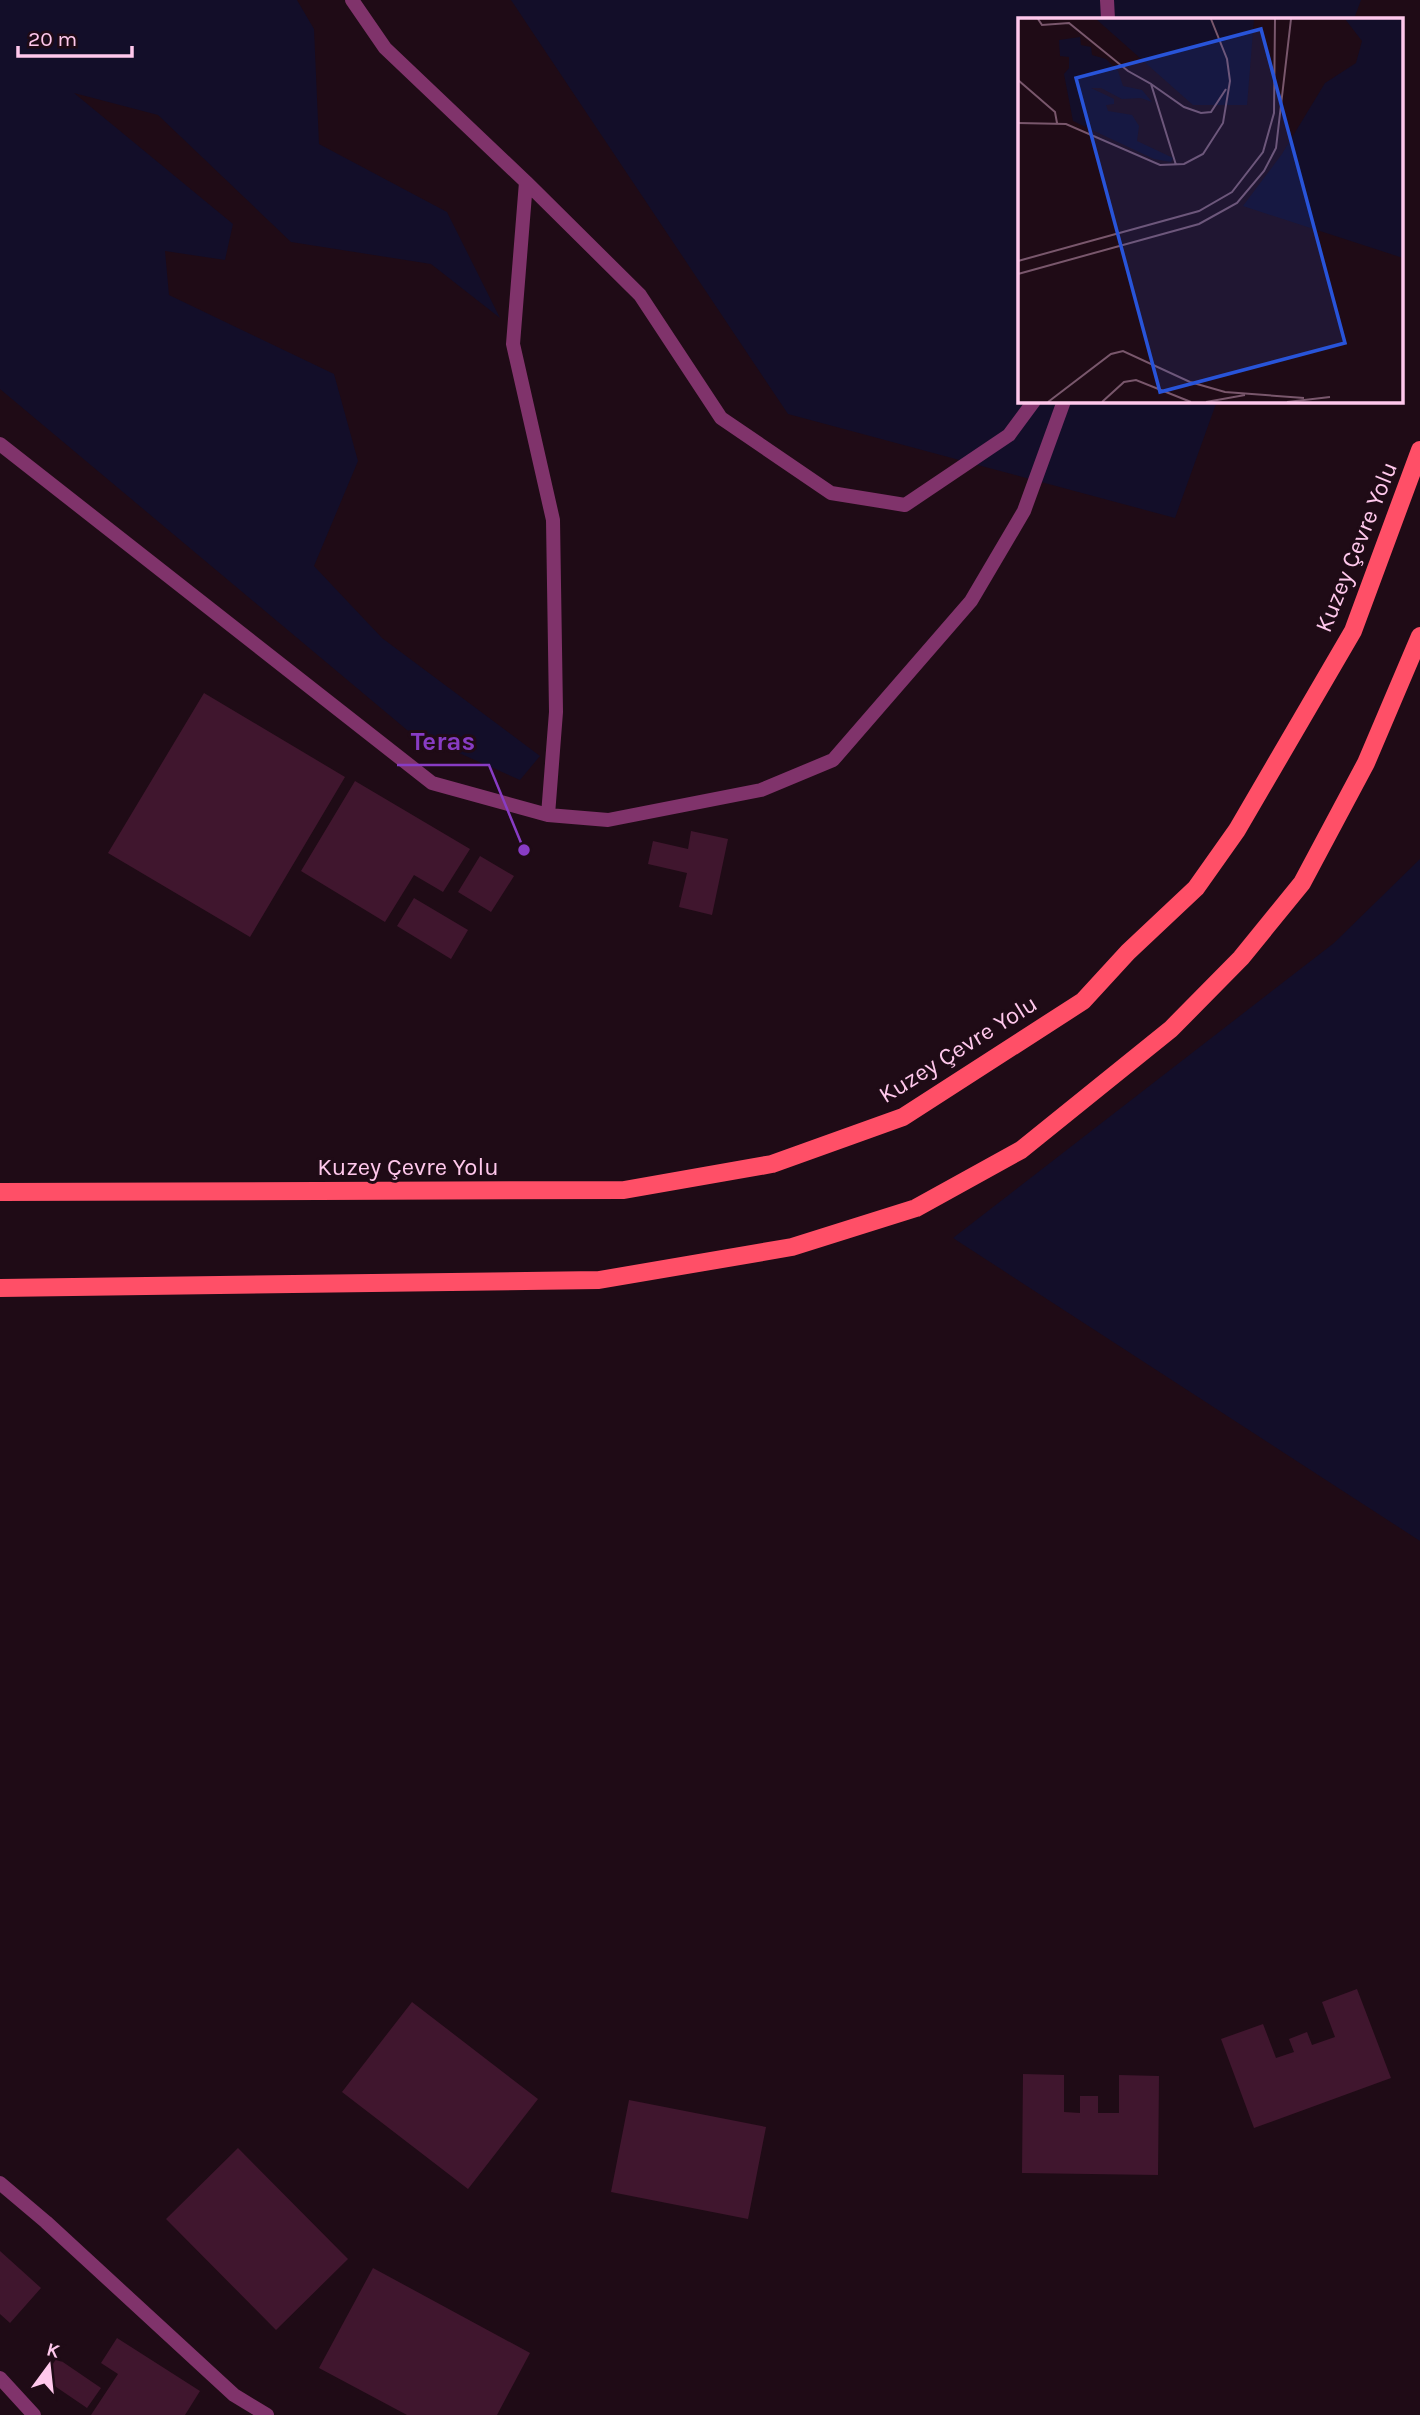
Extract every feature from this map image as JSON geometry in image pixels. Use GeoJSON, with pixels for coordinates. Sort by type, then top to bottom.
{"type":"FeatureCollection","features":[{"type":"Feature","properties":{"kind":"main road","name":"Kuzey Çevre Yolu"},"geometry":{"type":"LineString","coordinates":[[0,1192],[624,1191],[772,1164],[903,1117],[1083,1000],[1196,888],[1237,830],[1353,631],[1420,450]]}},
{"type":"Feature","properties":{"kind":"main road"},"geometry":{"type":"LineString","coordinates":[[0,1288],[599,1280],[792,1247],[916,1208],[1021,1150],[1171,1030],[1241,958],[1302,883],[1366,762],[1420,636]]}},
{"type":"Feature","properties":{"kind":"street"},"geometry":{"type":"LineString","coordinates":[[352,0],[385,48],[640,295],[721,418],[831,493],[905,505],[1009,435],[1033,402]]}},
{"type":"Feature","properties":{"kind":"street"},"geometry":{"type":"LineString","coordinates":[[1107,0],[1108,18]]}},
{"type":"Feature","properties":{"kind":"street"},"geometry":{"type":"LineString","coordinates":[[526,182],[513,344],[553,520],[556,712],[548,815]]}},
{"type":"Feature","properties":{"kind":"street"},"geometry":{"type":"LineString","coordinates":[[0,444],[432,783],[548,815],[608,820],[761,790],[833,760],[971,601],[1024,511],[1065,402]]}},
{"type":"Feature","properties":{"kind":"street"},"geometry":{"type":"LineString","coordinates":[[0,2183],[234,2395],[267,2415]]}},
{"type":"Feature","properties":{"kind":"street"},"geometry":{"type":"LineString","coordinates":[[0,2378],[34,2415]]}},
{"type":"Feature","properties":{"kind":"shaded area"},"geometry":{"type":"Polygon","coordinates":[[[0,0],[297,0],[314,29],[319,144],[447,212],[500,318],[431,264],[291,242],[158,115],[74,93],[233,224],[225,260],[165,251],[169,295],[334,374],[358,461],[314,566],[382,638],[540,756],[520,780],[407,730],[0,389],[0,0]]]}},
{"type":"Feature","properties":{"kind":"shaded area"},"geometry":{"type":"Polygon","coordinates":[[[511,0],[1361,0],[1354,18],[1018,18],[1018,402],[1217,402],[1175,518],[788,414],[511,0]]]}},
{"type":"Feature","properties":{"kind":"shaded area"},"geometry":{"type":"Polygon","coordinates":[[[1420,859],[1420,1541],[953,1238],[1334,943],[1420,859]]]}},
{"type":"Feature","properties":{"kind":"building"},"geometry":{"type":"Polygon","coordinates":[[[204,693],[345,777],[250,937],[108,853],[204,693]]]}},
{"type":"Feature","properties":{"kind":"building"},"geometry":{"type":"Polygon","coordinates":[[[355,781],[470,849],[443,892],[414,875],[385,922],[301,871],[355,781]]]}},
{"type":"Feature","properties":{"kind":"building"},"geometry":{"type":"Polygon","coordinates":[[[691,831],[728,839],[712,915],[679,907],[687,873],[648,864],[653,841],[688,849],[691,831]]]}},
{"type":"Feature","properties":{"kind":"building"},"geometry":{"type":"Polygon","coordinates":[[[480,856],[514,876],[491,912],[458,892],[480,856]]]}},
{"type":"Feature","properties":{"kind":"building"},"geometry":{"type":"Polygon","coordinates":[[[414,898],[468,930],[451,959],[397,926],[414,898]]]}},
{"type":"Feature","properties":{"kind":"building"},"geometry":{"type":"Polygon","coordinates":[[[1357,1989],[1391,2078],[1254,2128],[1221,2039],[1263,2024],[1276,2058],[1294,2052],[1289,2039],[1307,2032],[1312,2045],[1335,2037],[1322,2002],[1357,1989]]]}},
{"type":"Feature","properties":{"kind":"building"},"geometry":{"type":"Polygon","coordinates":[[[412,2002],[538,2099],[468,2189],[342,2092],[412,2002]]]}},
{"type":"Feature","properties":{"kind":"building"},"geometry":{"type":"Polygon","coordinates":[[[1023,2074],[1064,2075],[1064,2112],[1080,2113],[1080,2096],[1098,2096],[1098,2113],[1119,2113],[1119,2075],[1159,2076],[1158,2175],[1022,2173],[1023,2074]]]}},
{"type":"Feature","properties":{"kind":"building"},"geometry":{"type":"Polygon","coordinates":[[[629,2100],[766,2127],[748,2219],[611,2192],[629,2100]]]}},
{"type":"Feature","properties":{"kind":"building"},"geometry":{"type":"Polygon","coordinates":[[[238,2148],[348,2259],[276,2330],[166,2219],[238,2148]]]}},
{"type":"Feature","properties":{"kind":"building"},"geometry":{"type":"Polygon","coordinates":[[[0,2251],[41,2288],[10,2323],[0,2314],[0,2251]]]}},
{"type":"Feature","properties":{"kind":"building"},"geometry":{"type":"Polygon","coordinates":[[[373,2268],[530,2353],[497,2415],[407,2415],[319,2368],[373,2268]]]}},
{"type":"Feature","properties":{"kind":"building"},"geometry":{"type":"Polygon","coordinates":[[[117,2338],[200,2391],[185,2415],[91,2415],[118,2374],[101,2363],[117,2338]]]}},
{"type":"Feature","properties":{"kind":"building"},"geometry":{"type":"Polygon","coordinates":[[[57,2358],[101,2388],[87,2408],[43,2378],[57,2358]]]}},
{"type":"Feature","properties":{"kind":"place","name":"Teras"},"geometry":{"type":"Point","coordinates":[524,850]}}]}
